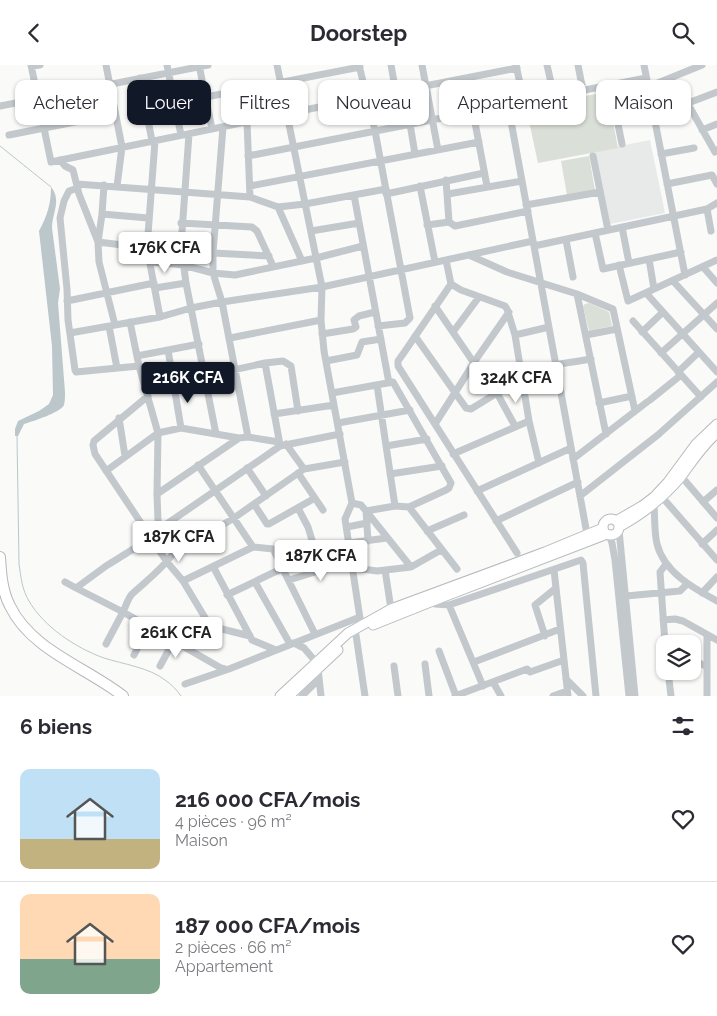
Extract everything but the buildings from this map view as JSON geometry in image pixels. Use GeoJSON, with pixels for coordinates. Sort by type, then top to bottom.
{"type":"FeatureCollection","features":[{"type":"Feature","properties":{"kind":"highway"},"geometry":{"type":"LineString","coordinates":[[0,557],[5,593],[18,620],[44,645],[123,696]]}},
{"type":"Feature","properties":{"kind":"main road"},"geometry":{"type":"LineString","coordinates":[[289,696],[360,621],[545,552],[587,534],[606,532],[615,534],[618,526],[654,497],[668,482],[696,444],[717,424]]}},
{"type":"Feature","properties":{"kind":"main road"},"geometry":{"type":"LineString","coordinates":[[618,526],[654,505],[681,477],[700,450],[717,433]]}},
{"type":"Feature","properties":{"kind":"main road"},"geometry":{"type":"LineString","coordinates":[[606,532],[607,520],[618,526]]}},
{"type":"Feature","properties":{"kind":"main road"},"geometry":{"type":"LineString","coordinates":[[280,696],[356,635],[382,621],[606,532]]}},
{"type":"Feature","properties":{"kind":"street"},"geometry":{"type":"LineString","coordinates":[[34,65],[36,80]]}},
{"type":"Feature","properties":{"kind":"street"},"geometry":{"type":"LineString","coordinates":[[106,65],[109,80]]}},
{"type":"Feature","properties":{"kind":"street"},"geometry":{"type":"LineString","coordinates":[[117,83],[168,69],[208,65]]}},
{"type":"Feature","properties":{"kind":"street"},"geometry":{"type":"LineString","coordinates":[[278,65],[281,80]]}},
{"type":"Feature","properties":{"kind":"street"},"geometry":{"type":"LineString","coordinates":[[391,65],[402,126]]}},
{"type":"Feature","properties":{"kind":"street"},"geometry":{"type":"LineString","coordinates":[[422,65],[425,80]]}},
{"type":"Feature","properties":{"kind":"street"},"geometry":{"type":"LineString","coordinates":[[547,65],[550,80]]}},
{"type":"Feature","properties":{"kind":"street"},"geometry":{"type":"LineString","coordinates":[[578,65],[581,80]]}},
{"type":"Feature","properties":{"kind":"street"},"geometry":{"type":"LineString","coordinates":[[636,80],[646,78],[644,65]]}},
{"type":"Feature","properties":{"kind":"street"},"geometry":{"type":"LineString","coordinates":[[199,66],[202,80]]}},
{"type":"Feature","properties":{"kind":"street"},"geometry":{"type":"LineString","coordinates":[[286,80],[360,66],[364,80]]}},
{"type":"Feature","properties":{"kind":"street"},"geometry":{"type":"LineString","coordinates":[[665,80],[698,66]]}},
{"type":"Feature","properties":{"kind":"street"},"geometry":{"type":"LineString","coordinates":[[429,85],[517,67],[520,80]]}},
{"type":"Feature","properties":{"kind":"street"},"geometry":{"type":"LineString","coordinates":[[168,69],[185,135],[184,191],[180,246],[216,435]]}},
{"type":"Feature","properties":{"kind":"street"},"geometry":{"type":"LineString","coordinates":[[140,78],[154,141],[147,248],[160,317]]}},
{"type":"Feature","properties":{"kind":"street"},"geometry":{"type":"LineString","coordinates":[[691,104],[717,92]]}},
{"type":"Feature","properties":{"kind":"street"},"geometry":{"type":"LineString","coordinates":[[0,106],[15,103]]}},
{"type":"Feature","properties":{"kind":"street"},"geometry":{"type":"LineString","coordinates":[[429,103],[438,150]]}},
{"type":"Feature","properties":{"kind":"street"},"geometry":{"type":"LineString","coordinates":[[691,110],[715,152],[717,150]]}},
{"type":"Feature","properties":{"kind":"street"},"geometry":{"type":"LineString","coordinates":[[429,121],[439,119]]}},
{"type":"Feature","properties":{"kind":"street"},"geometry":{"type":"LineString","coordinates":[[117,123],[122,147],[117,186]]}},
{"type":"Feature","properties":{"kind":"street"},"geometry":{"type":"LineString","coordinates":[[211,124],[212,129]]}},
{"type":"Feature","properties":{"kind":"street"},"geometry":{"type":"LineString","coordinates":[[702,130],[717,124]]}},
{"type":"Feature","properties":{"kind":"street"},"geometry":{"type":"LineString","coordinates":[[42,125],[51,161],[233,125]]}},
{"type":"Feature","properties":{"kind":"street"},"geometry":{"type":"LineString","coordinates":[[9,135],[62,125]]}},
{"type":"Feature","properties":{"kind":"street"},"geometry":{"type":"LineString","coordinates":[[247,125],[250,197]]}},
{"type":"Feature","properties":{"kind":"street"},"geometry":{"type":"LineString","coordinates":[[185,684],[315,634],[360,621],[345,519],[352,503],[322,334],[322,287],[289,125]]}},
{"type":"Feature","properties":{"kind":"street"},"geometry":{"type":"LineString","coordinates":[[374,125],[410,318],[405,323],[378,326]]}},
{"type":"Feature","properties":{"kind":"street"},"geometry":{"type":"LineString","coordinates":[[248,156],[406,125]]}},
{"type":"Feature","properties":{"kind":"street"},"geometry":{"type":"LineString","coordinates":[[410,125],[415,153]]}},
{"type":"Feature","properties":{"kind":"street"},"geometry":{"type":"LineString","coordinates":[[476,125],[487,186]]}},
{"type":"Feature","properties":{"kind":"street"},"geometry":{"type":"LineString","coordinates":[[512,125],[587,534]]}},
{"type":"Feature","properties":{"kind":"street"},"geometry":{"type":"LineString","coordinates":[[618,125],[622,144]]}},
{"type":"Feature","properties":{"kind":"street"},"geometry":{"type":"LineString","coordinates":[[656,125],[685,275]]}},
{"type":"Feature","properties":{"kind":"street"},"geometry":{"type":"LineString","coordinates":[[223,127],[213,273],[230,338],[248,437]]}},
{"type":"Feature","properties":{"kind":"street"},"geometry":{"type":"LineString","coordinates":[[250,186],[479,142]]}},
{"type":"Feature","properties":{"kind":"street"},"geometry":{"type":"LineString","coordinates":[[661,154],[694,147]]}},
{"type":"Feature","properties":{"kind":"street"},"geometry":{"type":"LineString","coordinates":[[592,156],[608,230]]}},
{"type":"Feature","properties":{"kind":"street"},"geometry":{"type":"LineString","coordinates":[[74,157],[72,169],[98,242]]}},
{"type":"Feature","properties":{"kind":"street"},"geometry":{"type":"LineString","coordinates":[[60,160],[65,166],[72,169]]}},
{"type":"Feature","properties":{"kind":"street"},"geometry":{"type":"LineString","coordinates":[[139,366],[75,371],[60,218],[64,201],[69,191],[77,186],[104,185],[250,197],[278,207],[420,187],[484,173]]}},
{"type":"Feature","properties":{"kind":"street"},"geometry":{"type":"LineString","coordinates":[[667,184],[712,175],[717,184]]}},
{"type":"Feature","properties":{"kind":"street"},"geometry":{"type":"LineString","coordinates":[[446,180],[449,222]]}},
{"type":"Feature","properties":{"kind":"street"},"geometry":{"type":"LineString","coordinates":[[448,194],[522,181]]}},
{"type":"Feature","properties":{"kind":"street"},"geometry":{"type":"LineString","coordinates":[[104,185],[98,242],[99,262],[107,293],[117,368]]}},
{"type":"Feature","properties":{"kind":"street"},"geometry":{"type":"LineString","coordinates":[[420,187],[435,263]]}},
{"type":"Feature","properties":{"kind":"street"},"geometry":{"type":"LineString","coordinates":[[427,225],[449,222],[455,226],[600,192]]}},
{"type":"Feature","properties":{"kind":"street"},"geometry":{"type":"LineString","coordinates":[[354,195],[389,383]]}},
{"type":"Feature","properties":{"kind":"street"},"geometry":{"type":"LineString","coordinates":[[70,333],[160,317],[222,302],[322,287],[469,255],[566,239],[707,209],[717,203]]}},
{"type":"Feature","properties":{"kind":"street"},"geometry":{"type":"LineString","coordinates":[[278,207],[302,261]]}},
{"type":"Feature","properties":{"kind":"street"},"geometry":{"type":"LineString","coordinates":[[707,209],[711,231]]}},
{"type":"Feature","properties":{"kind":"street"},"geometry":{"type":"LineString","coordinates":[[102,214],[148,218]]}},
{"type":"Feature","properties":{"kind":"street"},"geometry":{"type":"LineString","coordinates":[[181,223],[252,227],[257,231],[274,267]]}},
{"type":"Feature","properties":{"kind":"street"},"geometry":{"type":"LineString","coordinates":[[311,231],[359,223]]}},
{"type":"Feature","properties":{"kind":"street"},"geometry":{"type":"LineString","coordinates":[[622,227],[629,263]]}},
{"type":"Feature","properties":{"kind":"street"},"geometry":{"type":"LineString","coordinates":[[595,233],[602,269],[681,252]]}},
{"type":"Feature","properties":{"kind":"street"},"geometry":{"type":"LineString","coordinates":[[566,239],[573,277]]}},
{"type":"Feature","properties":{"kind":"street"},"geometry":{"type":"LineString","coordinates":[[98,242],[147,248]]}},
{"type":"Feature","properties":{"kind":"street"},"geometry":{"type":"LineString","coordinates":[[148,261],[184,265],[213,273],[235,275],[316,258],[363,245]]}},
{"type":"Feature","properties":{"kind":"street"},"geometry":{"type":"LineString","coordinates":[[180,246],[213,253],[269,256]]}},
{"type":"Feature","properties":{"kind":"street"},"geometry":{"type":"LineString","coordinates":[[469,255],[507,272],[577,294],[613,309],[635,411]]}},
{"type":"Feature","properties":{"kind":"street"},"geometry":{"type":"LineString","coordinates":[[649,259],[654,289]]}},
{"type":"Feature","properties":{"kind":"street"},"geometry":{"type":"LineString","coordinates":[[446,260],[451,283],[461,290],[505,306],[509,313],[515,335],[529,421],[539,463]]}},
{"type":"Feature","properties":{"kind":"street"},"geometry":{"type":"LineString","coordinates":[[619,265],[628,301],[717,261]]}},
{"type":"Feature","properties":{"kind":"street"},"geometry":{"type":"LineString","coordinates":[[702,267],[717,283]]}},
{"type":"Feature","properties":{"kind":"street"},"geometry":{"type":"LineString","coordinates":[[673,281],[717,329]]}},
{"type":"Feature","properties":{"kind":"street"},"geometry":{"type":"LineString","coordinates":[[67,301],[155,285],[186,283]]}},
{"type":"Feature","properties":{"kind":"street"},"geometry":{"type":"LineString","coordinates":[[451,283],[398,361],[398,366],[517,553]]}},
{"type":"Feature","properties":{"kind":"street"},"geometry":{"type":"LineString","coordinates":[[646,293],[717,372]]}},
{"type":"Feature","properties":{"kind":"street"},"geometry":{"type":"LineString","coordinates":[[577,294],[606,434]]}},
{"type":"Feature","properties":{"kind":"street"},"geometry":{"type":"LineString","coordinates":[[453,333],[479,297]]}},
{"type":"Feature","properties":{"kind":"street"},"geometry":{"type":"LineString","coordinates":[[662,353],[717,303]]}},
{"type":"Feature","properties":{"kind":"street"},"geometry":{"type":"LineString","coordinates":[[435,306],[474,363]]}},
{"type":"Feature","properties":{"kind":"street"},"geometry":{"type":"LineString","coordinates":[[642,332],[663,311]]}},
{"type":"Feature","properties":{"kind":"street"},"geometry":{"type":"LineString","coordinates":[[322,334],[350,331],[356,327],[354,320],[356,317],[376,312]]}},
{"type":"Feature","properties":{"kind":"street"},"geometry":{"type":"LineString","coordinates":[[435,424],[509,313]]}},
{"type":"Feature","properties":{"kind":"street"},"geometry":{"type":"LineString","coordinates":[[230,338],[321,320]]}},
{"type":"Feature","properties":{"kind":"street"},"geometry":{"type":"LineString","coordinates":[[632,321],[700,397]]}},
{"type":"Feature","properties":{"kind":"street"},"geometry":{"type":"LineString","coordinates":[[130,322],[139,366],[158,433],[157,494],[159,549]]}},
{"type":"Feature","properties":{"kind":"street"},"geometry":{"type":"LineString","coordinates":[[515,335],[549,327]]}},
{"type":"Feature","properties":{"kind":"street"},"geometry":{"type":"LineString","coordinates":[[586,335],[617,329]]}},
{"type":"Feature","properties":{"kind":"street"},"geometry":{"type":"LineString","coordinates":[[415,336],[468,410],[497,393]]}},
{"type":"Feature","properties":{"kind":"street"},"geometry":{"type":"LineString","coordinates":[[326,361],[357,355],[362,343],[381,339]]}},
{"type":"Feature","properties":{"kind":"street"},"geometry":{"type":"LineString","coordinates":[[137,356],[199,344]]}},
{"type":"Feature","properties":{"kind":"street"},"geometry":{"type":"LineString","coordinates":[[168,350],[181,428]]}},
{"type":"Feature","properties":{"kind":"street"},"geometry":{"type":"LineString","coordinates":[[574,459],[649,401],[699,352]]}},
{"type":"Feature","properties":{"kind":"street"},"geometry":{"type":"LineString","coordinates":[[515,426],[497,393],[499,385],[503,380],[520,371],[590,359]]}},
{"type":"Feature","properties":{"kind":"street"},"geometry":{"type":"LineString","coordinates":[[174,383],[265,363],[283,361],[291,366],[298,411]]}},
{"type":"Feature","properties":{"kind":"street"},"geometry":{"type":"LineString","coordinates":[[265,363],[274,414],[282,444],[301,471],[323,510]]}},
{"type":"Feature","properties":{"kind":"street"},"geometry":{"type":"LineString","coordinates":[[332,393],[393,382],[451,483],[450,488],[409,507],[395,506],[366,511]]}},
{"type":"Feature","properties":{"kind":"street"},"geometry":{"type":"LineString","coordinates":[[580,496],[659,433],[717,382]]}},
{"type":"Feature","properties":{"kind":"street"},"geometry":{"type":"LineString","coordinates":[[377,385],[395,506]]}},
{"type":"Feature","properties":{"kind":"street"},"geometry":{"type":"LineString","coordinates":[[148,396],[119,418],[94,441],[92,445],[95,453],[167,562],[183,581],[210,626],[250,636]]}},
{"type":"Feature","properties":{"kind":"street"},"geometry":{"type":"LineString","coordinates":[[599,403],[632,396]]}},
{"type":"Feature","properties":{"kind":"street"},"geometry":{"type":"LineString","coordinates":[[274,414],[334,405]]}},
{"type":"Feature","properties":{"kind":"street"},"geometry":{"type":"LineString","coordinates":[[338,423],[410,410]]}},
{"type":"Feature","properties":{"kind":"street"},"geometry":{"type":"LineString","coordinates":[[119,418],[125,456]]}},
{"type":"Feature","properties":{"kind":"street"},"geometry":{"type":"LineString","coordinates":[[453,454],[529,421]]}},
{"type":"Feature","properties":{"kind":"street"},"geometry":{"type":"LineString","coordinates":[[106,471],[158,433],[181,428],[216,435],[239,438],[248,437],[282,444],[340,434]]}},
{"type":"Feature","properties":{"kind":"street"},"geometry":{"type":"LineString","coordinates":[[157,494],[239,438]]}},
{"type":"Feature","properties":{"kind":"street"},"geometry":{"type":"LineString","coordinates":[[386,446],[427,439]]}},
{"type":"Feature","properties":{"kind":"street"},"geometry":{"type":"LineString","coordinates":[[158,530],[282,444]]}},
{"type":"Feature","properties":{"kind":"street"},"geometry":{"type":"LineString","coordinates":[[477,491],[571,448]]}},
{"type":"Feature","properties":{"kind":"street"},"geometry":{"type":"LineString","coordinates":[[106,644],[131,595],[141,588],[172,555],[234,518],[301,471],[345,462]]}},
{"type":"Feature","properties":{"kind":"street"},"geometry":{"type":"LineString","coordinates":[[198,465],[253,547]]}},
{"type":"Feature","properties":{"kind":"street"},"geometry":{"type":"LineString","coordinates":[[390,474],[442,466]]}},
{"type":"Feature","properties":{"kind":"street"},"geometry":{"type":"LineString","coordinates":[[247,468],[266,496]]}},
{"type":"Feature","properties":{"kind":"street"},"geometry":{"type":"LineString","coordinates":[[681,477],[717,518]]}},
{"type":"Feature","properties":{"kind":"street"},"geometry":{"type":"LineString","coordinates":[[496,521],[578,482]]}},
{"type":"Feature","properties":{"kind":"street"},"geometry":{"type":"LineString","coordinates":[[703,502],[717,490]]}},
{"type":"Feature","properties":{"kind":"street"},"geometry":{"type":"LineString","coordinates":[[662,497],[717,560]]}},
{"type":"Feature","properties":{"kind":"street"},"geometry":{"type":"LineString","coordinates":[[254,504],[267,524],[273,523],[315,498]]}},
{"type":"Feature","properties":{"kind":"street"},"geometry":{"type":"LineString","coordinates":[[352,503],[361,505],[411,567]]}},
{"type":"Feature","properties":{"kind":"street"},"geometry":{"type":"LineString","coordinates":[[654,505],[658,544],[666,563],[687,584],[717,601]]}},
{"type":"Feature","properties":{"kind":"street"},"geometry":{"type":"LineString","coordinates":[[409,507],[457,569]]}},
{"type":"Feature","properties":{"kind":"street"},"geometry":{"type":"LineString","coordinates":[[298,508],[308,527],[321,570]]}},
{"type":"Feature","properties":{"kind":"street"},"geometry":{"type":"LineString","coordinates":[[366,511],[368,541]]}},
{"type":"Feature","properties":{"kind":"street"},"geometry":{"type":"LineString","coordinates":[[427,531],[464,515]]}},
{"type":"Feature","properties":{"kind":"street"},"geometry":{"type":"LineString","coordinates":[[346,527],[367,523]]}},
{"type":"Feature","properties":{"kind":"street"},"geometry":{"type":"LineString","coordinates":[[618,526],[635,696]]}},
{"type":"Feature","properties":{"kind":"street"},"geometry":{"type":"LineString","coordinates":[[702,544],[717,530]]}},
{"type":"Feature","properties":{"kind":"street"},"geometry":{"type":"LineString","coordinates":[[606,532],[612,543],[615,560],[628,696]]}},
{"type":"Feature","properties":{"kind":"street"},"geometry":{"type":"LineString","coordinates":[[76,588],[106,566],[151,538]]}},
{"type":"Feature","properties":{"kind":"street"},"geometry":{"type":"LineString","coordinates":[[349,543],[387,538]]}},
{"type":"Feature","properties":{"kind":"street"},"geometry":{"type":"LineString","coordinates":[[183,581],[253,547],[273,549],[315,634]]}},
{"type":"Feature","properties":{"kind":"street"},"geometry":{"type":"LineString","coordinates":[[289,580],[339,566],[377,571],[411,567],[441,550]]}},
{"type":"Feature","properties":{"kind":"street"},"geometry":{"type":"LineString","coordinates":[[433,601],[435,604],[449,605],[581,560],[583,563],[596,696]]}},
{"type":"Feature","properties":{"kind":"street"},"geometry":{"type":"LineString","coordinates":[[664,635],[660,572],[666,563]]}},
{"type":"Feature","properties":{"kind":"street"},"geometry":{"type":"LineString","coordinates":[[214,566],[227,595],[255,643],[276,650]]}},
{"type":"Feature","properties":{"kind":"street"},"geometry":{"type":"LineString","coordinates":[[227,595],[284,568]]}},
{"type":"Feature","properties":{"kind":"street"},"geometry":{"type":"LineString","coordinates":[[384,570],[391,609]]}},
{"type":"Feature","properties":{"kind":"street"},"geometry":{"type":"LineString","coordinates":[[553,696],[567,693],[554,570]]}},
{"type":"Feature","properties":{"kind":"street"},"geometry":{"type":"LineString","coordinates":[[702,593],[717,577]]}},
{"type":"Feature","properties":{"kind":"street"},"geometry":{"type":"LineString","coordinates":[[65,582],[226,669]]}},
{"type":"Feature","properties":{"kind":"street"},"geometry":{"type":"LineString","coordinates":[[255,582],[292,643],[304,648],[317,665],[321,696]]}},
{"type":"Feature","properties":{"kind":"street"},"geometry":{"type":"LineString","coordinates":[[626,596],[680,591],[687,584]]}},
{"type":"Feature","properties":{"kind":"street"},"geometry":{"type":"LineString","coordinates":[[545,636],[535,605],[556,588]]}},
{"type":"Feature","properties":{"kind":"street"},"geometry":{"type":"LineString","coordinates":[[449,605],[483,686]]}},
{"type":"Feature","properties":{"kind":"street"},"geometry":{"type":"LineString","coordinates":[[663,620],[675,619],[683,621],[717,640]]}},
{"type":"Feature","properties":{"kind":"street"},"geometry":{"type":"LineString","coordinates":[[134,655],[148,628]]}},
{"type":"Feature","properties":{"kind":"street"},"geometry":{"type":"LineString","coordinates":[[474,662],[560,629]]}},
{"type":"Feature","properties":{"kind":"street"},"geometry":{"type":"LineString","coordinates":[[356,635],[365,696]]}},
{"type":"Feature","properties":{"kind":"street"},"geometry":{"type":"LineString","coordinates":[[707,635],[707,696]]}},
{"type":"Feature","properties":{"kind":"street"},"geometry":{"type":"LineString","coordinates":[[160,666],[173,642]]}},
{"type":"Feature","properties":{"kind":"street"},"geometry":{"type":"LineString","coordinates":[[440,651],[456,696],[473,693],[483,686],[527,669],[530,673],[564,660]]}},
{"type":"Feature","properties":{"kind":"street"},"geometry":{"type":"LineString","coordinates":[[425,664],[429,696]]}},
{"type":"Feature","properties":{"kind":"street"},"geometry":{"type":"LineString","coordinates":[[701,664],[707,667]]}},
{"type":"Feature","properties":{"kind":"street"},"geometry":{"type":"LineString","coordinates":[[394,666],[398,696]]}},
{"type":"Feature","properties":{"kind":"street"},"geometry":{"type":"LineString","coordinates":[[566,679],[583,696]]}},
{"type":"Feature","properties":{"kind":"street"},"geometry":{"type":"LineString","coordinates":[[302,696],[318,680]]}},
{"type":"Feature","properties":{"kind":"street"},"geometry":{"type":"LineString","coordinates":[[669,680],[671,696]]}},
{"type":"Feature","properties":{"kind":"street"},"geometry":{"type":"LineString","coordinates":[[493,682],[501,696]]}},
{"type":"Feature","properties":{"kind":"shaded area"},"geometry":{"type":"Polygon","coordinates":[[[596,94],[596,125],[613,125],[618,148],[538,163],[530,125],[586,125],[586,96],[596,94]]]}},
{"type":"Feature","properties":{"kind":"shaded area"},"geometry":{"type":"Polygon","coordinates":[[[650,140],[665,213],[610,224],[595,151],[650,140]]]}},
{"type":"Feature","properties":{"kind":"shaded area"},"geometry":{"type":"Polygon","coordinates":[[[589,156],[595,190],[567,195],[561,161],[589,156]]]}},
{"type":"Feature","properties":{"kind":"shaded area"},"geometry":{"type":"Polygon","coordinates":[[[51,187],[56,197],[52,228],[60,289],[58,303],[65,402],[62,408],[57,411],[24,424],[18,436],[15,436],[18,421],[49,404],[53,395],[52,346],[39,231],[48,210],[51,187]]]}},
{"type":"Feature","properties":{"kind":"shaded area"},"geometry":{"type":"Polygon","coordinates":[[[589,303],[609,312],[612,326],[589,331],[583,306],[589,303]]]}},
{"type":"Feature","properties":{"kind":"waterway"},"geometry":{"type":"LineString","coordinates":[[0,146],[51,187]]}},
{"type":"Feature","properties":{"kind":"waterway"},"geometry":{"type":"LineString","coordinates":[[17,436],[19,564],[23,588],[35,611],[52,628],[83,649],[104,658],[152,672],[169,683],[181,696]]}}]}
